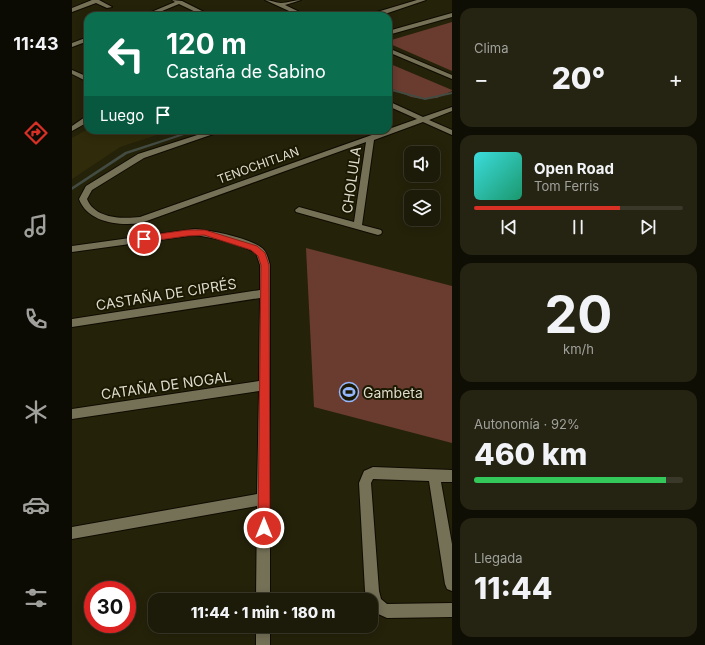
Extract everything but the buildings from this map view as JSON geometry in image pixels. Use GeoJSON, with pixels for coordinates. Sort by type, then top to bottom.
{"type":"FeatureCollection","features":[{"type":"Feature","properties":{"kind":"street"},"geometry":{"type":"LineString","coordinates":[[72,10],[96,0],[109,7]]}},
{"type":"Feature","properties":{"kind":"street"},"geometry":{"type":"LineString","coordinates":[[268,0],[296,12]]}},
{"type":"Feature","properties":{"kind":"street"},"geometry":{"type":"LineString","coordinates":[[280,5],[298,0]]}},
{"type":"Feature","properties":{"kind":"street"},"geometry":{"type":"LineString","coordinates":[[382,12],[423,0]]}},
{"type":"Feature","properties":{"kind":"street"},"geometry":{"type":"LineString","coordinates":[[155,12],[178,1],[201,12]]}},
{"type":"Feature","properties":{"kind":"street"},"geometry":{"type":"LineString","coordinates":[[392,32],[452,15]]}},
{"type":"Feature","properties":{"kind":"street"},"geometry":{"type":"LineString","coordinates":[[392,26],[399,29]]}},
{"type":"Feature","properties":{"kind":"street"},"geometry":{"type":"LineString","coordinates":[[72,45],[84,40]]}},
{"type":"Feature","properties":{"kind":"street"},"geometry":{"type":"LineString","coordinates":[[392,52],[452,77]]}},
{"type":"Feature","properties":{"kind":"street"},"geometry":{"type":"LineString","coordinates":[[72,72],[84,76]]}},
{"type":"Feature","properties":{"kind":"street"},"geometry":{"type":"LineString","coordinates":[[72,82],[84,78]]}},
{"type":"Feature","properties":{"kind":"street"},"geometry":{"type":"LineString","coordinates":[[392,105],[452,133]]}},
{"type":"Feature","properties":{"kind":"street","name":"TENOCHITLAN"},"geometry":{"type":"LineString","coordinates":[[392,130],[452,109]]}},
{"type":"Feature","properties":{"kind":"street"},"geometry":{"type":"LineString","coordinates":[[72,129],[84,122]]}},
{"type":"Feature","properties":{"kind":"street","name":"TENOCHITLAN"},"geometry":{"type":"LineString","coordinates":[[209,134],[140,156],[89,188],[83,199],[85,205],[104,218],[118,221],[141,220],[381,134]]}},
{"type":"Feature","properties":{"kind":"street","name":"CHOLULA"},"geometry":{"type":"LineString","coordinates":[[358,225],[370,138]]}},
{"type":"Feature","properties":{"kind":"street","name":"CHOLULA"},"geometry":{"type":"LineString","coordinates":[[300,210],[358,225],[378,232]]}},
{"type":"Feature","properties":{"kind":"street"},"geometry":{"type":"LineString","coordinates":[[72,249],[187,233],[205,233],[254,248],[262,255],[265,265],[263,593]]}},
{"type":"Feature","properties":{"kind":"street","name":"CASTAÑA DE CIPRÉS"},"geometry":{"type":"LineString","coordinates":[[72,323],[265,293]]}},
{"type":"Feature","properties":{"kind":"street","name":"CATAÑA DE NOGAL"},"geometry":{"type":"LineString","coordinates":[[72,414],[264,385]]}},
{"type":"Feature","properties":{"kind":"street"},"geometry":{"type":"LineString","coordinates":[[452,476],[374,473],[368,475],[366,478],[372,591],[377,605],[383,610],[452,610]]}},
{"type":"Feature","properties":{"kind":"street"},"geometry":{"type":"LineString","coordinates":[[434,475],[452,584]]}},
{"type":"Feature","properties":{"kind":"street"},"geometry":{"type":"LineString","coordinates":[[72,533],[264,499]]}},
{"type":"Feature","properties":{"kind":"street"},"geometry":{"type":"LineString","coordinates":[[263,633],[263,645]]}},
{"type":"Feature","properties":{"kind":"shaded area"},"geometry":{"type":"Polygon","coordinates":[[[452,22],[452,71],[392,45],[392,40],[452,22]]]}},
{"type":"Feature","properties":{"kind":"shaded area"},"geometry":{"type":"Polygon","coordinates":[[[392,65],[452,90],[437,98],[422,99],[411,97],[392,89],[392,65]]]}},
{"type":"Feature","properties":{"kind":"shaded area"},"geometry":{"type":"Polygon","coordinates":[[[84,131],[84,134],[160,134],[120,147],[72,179],[72,138],[84,131]]]}},
{"type":"Feature","properties":{"kind":"shaded area"},"geometry":{"type":"Polygon","coordinates":[[[306,248],[452,286],[452,443],[314,407],[306,248]]]}},
{"type":"Feature","properties":{"kind":"waterway"},"geometry":{"type":"LineString","coordinates":[[392,90],[425,99],[452,93]]}},
{"type":"Feature","properties":{"kind":"waterway"},"geometry":{"type":"LineString","coordinates":[[72,189],[126,153],[185,134]]}},
{"type":"Feature","properties":{"kind":"place","name":"Gambeta"},"geometry":{"type":"Point","coordinates":[349,392]}},
{"type":"Feature","properties":{"kind":"route"},"geometry":{"type":"LineString","coordinates":[[144,239],[195,232],[214,234],[254,248],[262,255],[265,265],[264,528]]}}]}
